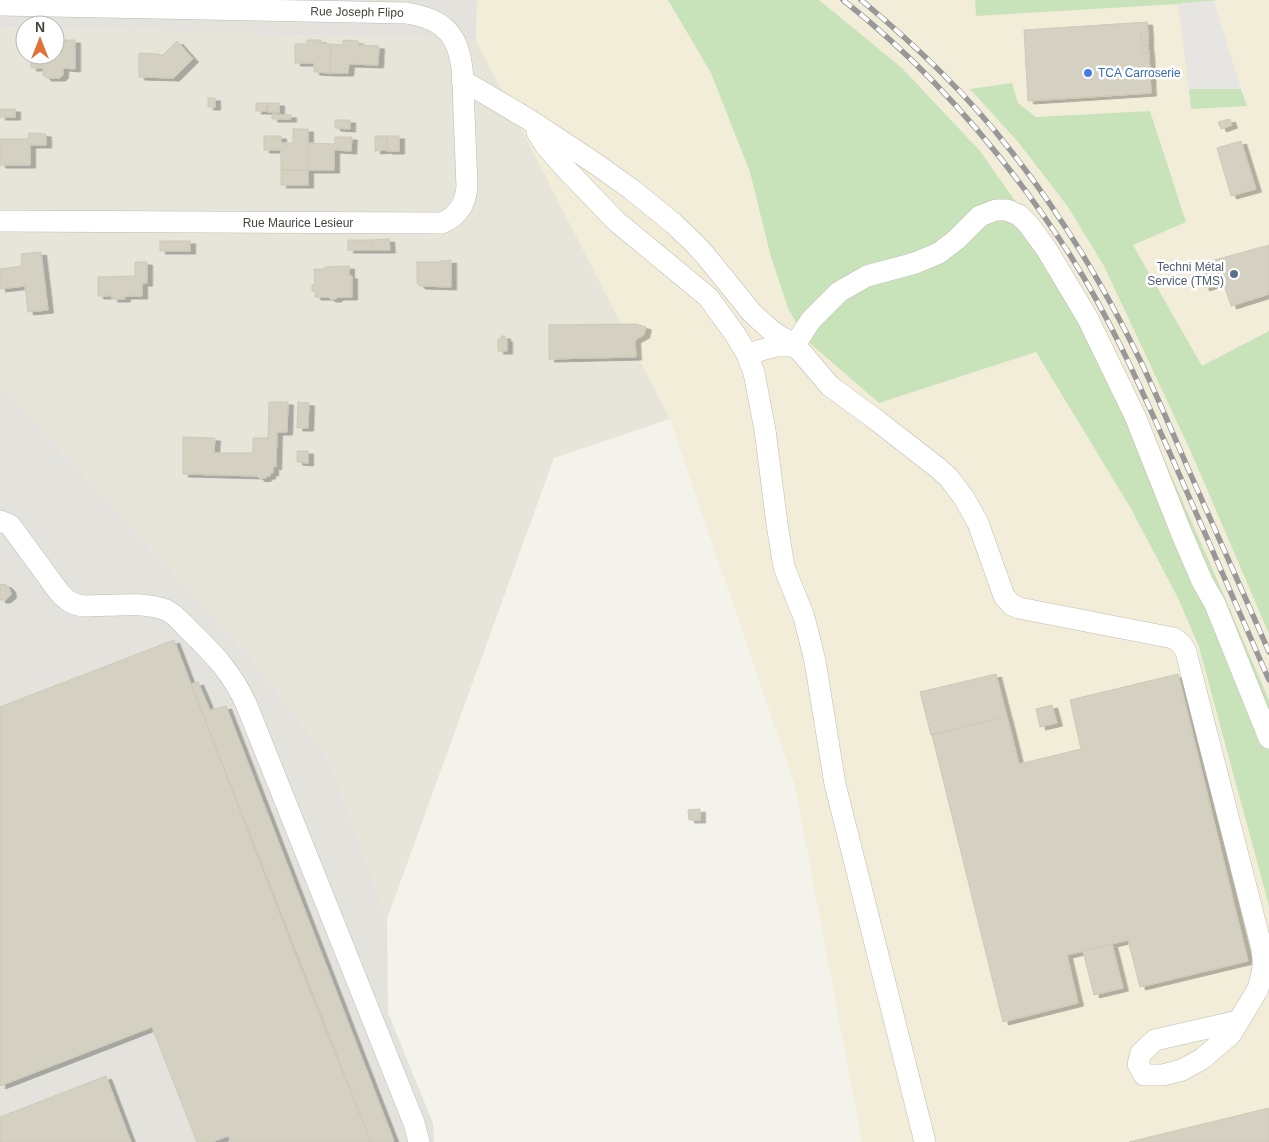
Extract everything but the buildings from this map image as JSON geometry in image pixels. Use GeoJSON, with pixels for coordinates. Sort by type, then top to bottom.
{"type":"FeatureCollection","features":[{"type":"Feature","properties":{"kind":"street","name":"Rue Joseph Flipo"},"geometry":{"type":"LineString","coordinates":[[0,5],[406,13],[435,22],[449,32],[454,39],[460,56],[462,80]]}},
{"type":"Feature","properties":{"kind":"street"},"geometry":{"type":"LineString","coordinates":[[462,80],[528,119],[615,178],[661,213],[700,249],[752,313],[773,332],[802,352],[830,386],[949,478],[964,498],[978,523],[1004,596],[1012,605],[1019,608],[1173,638],[1184,647],[1262,949],[1263,969],[1258,990],[1238,1021]]}},
{"type":"Feature","properties":{"kind":"street","name":"Rue Maurice Lesieur"},"geometry":{"type":"LineString","coordinates":[[0,221],[442,223],[449,220],[461,209],[467,194],[462,80]]}},
{"type":"Feature","properties":{"kind":"street"},"geometry":{"type":"LineString","coordinates":[[528,119],[545,145],[616,221],[708,297],[748,354],[766,430],[784,567],[804,617],[814,661],[835,784],[925,1142]]}},
{"type":"Feature","properties":{"kind":"street"},"geometry":{"type":"LineString","coordinates":[[794,346],[811,320],[838,292],[867,276],[915,263],[939,253],[957,239],[980,216],[996,210],[1007,210],[1018,215],[1029,225],[1047,250],[1087,317],[1136,416],[1181,532],[1202,581],[1215,604],[1269,738]]}},
{"type":"Feature","properties":{"kind":"street"},"geometry":{"type":"LineString","coordinates":[[748,354],[776,346],[794,346]]}},
{"type":"Feature","properties":{"kind":"street"},"geometry":{"type":"LineString","coordinates":[[0,521],[10,525],[65,599],[78,606],[140,605],[167,611],[205,645],[235,682],[247,706],[414,1123],[419,1142]]}},
{"type":"Feature","properties":{"kind":"shaded area"},"geometry":{"type":"Polygon","coordinates":[[[0,0],[477,0],[476,40],[65,29],[65,15],[15,15],[15,28],[0,27],[0,0]]]}},
{"type":"Feature","properties":{"kind":"shaded area"},"geometry":{"type":"Polygon","coordinates":[[[477,0],[1269,0],[1269,1142],[862,1142],[795,786],[670,419],[476,40],[477,0]]]}},
{"type":"Feature","properties":{"kind":"shaded area"},"geometry":{"type":"Polygon","coordinates":[[[1214,1],[1241,89],[1189,89],[1178,4],[1214,1]]]}},
{"type":"Feature","properties":{"kind":"shaded area"},"geometry":{"type":"Polygon","coordinates":[[[0,27],[15,28],[15,65],[65,65],[65,29],[476,40],[670,419],[554,458],[387,919],[329,760],[253,660],[0,384],[0,27]]]}},
{"type":"Feature","properties":{"kind":"shaded area"},"geometry":{"type":"Polygon","coordinates":[[[0,384],[253,660],[329,760],[387,919],[388,1013],[433,1123],[434,1142],[0,1142],[0,384]]]}},
{"type":"Feature","properties":{"kind":"green space"},"geometry":{"type":"Polygon","coordinates":[[[668,0],[819,0],[902,68],[980,151],[1039,235],[1154,436],[1269,700],[1269,906],[1199,647],[1178,598],[1130,507],[1036,352],[879,403],[805,339],[788,308],[771,257],[750,172],[711,73],[668,0]]]}},
{"type":"Feature","properties":{"kind":"green space"},"geometry":{"type":"Polygon","coordinates":[[[975,0],[1219,0],[976,16],[975,0]]]}},
{"type":"Feature","properties":{"kind":"green space"},"geometry":{"type":"Polygon","coordinates":[[[1012,83],[1018,103],[1036,117],[1150,111],[1186,222],[1133,245],[1202,366],[1269,331],[1269,634],[1191,452],[1104,266],[1068,207],[1019,143],[970,89],[1012,83]]]}},
{"type":"Feature","properties":{"kind":"green space"},"geometry":{"type":"Polygon","coordinates":[[[1189,89],[1241,89],[1247,106],[1191,109],[1189,89]]]}},
{"type":"Feature","properties":{"kind":"railway"},"geometry":{"type":"LineString","coordinates":[[843,0],[908,56],[967,118],[1021,185],[1070,255],[1114,332],[1176,467],[1269,680]]}},
{"type":"Feature","properties":{"kind":"railway"},"geometry":{"type":"LineString","coordinates":[[861,0],[919,51],[974,106],[1026,171],[1080,250],[1112,305],[1141,362],[1269,652]]}},
{"type":"Feature","properties":{"kind":"place","name":"TCA Carroserie"},"geometry":{"type":"Point","coordinates":[1088,73]}},
{"type":"Feature","properties":{"kind":"place","name":"Techni Métal Service (TMS)"},"geometry":{"type":"Point","coordinates":[1234,274]}}]}
